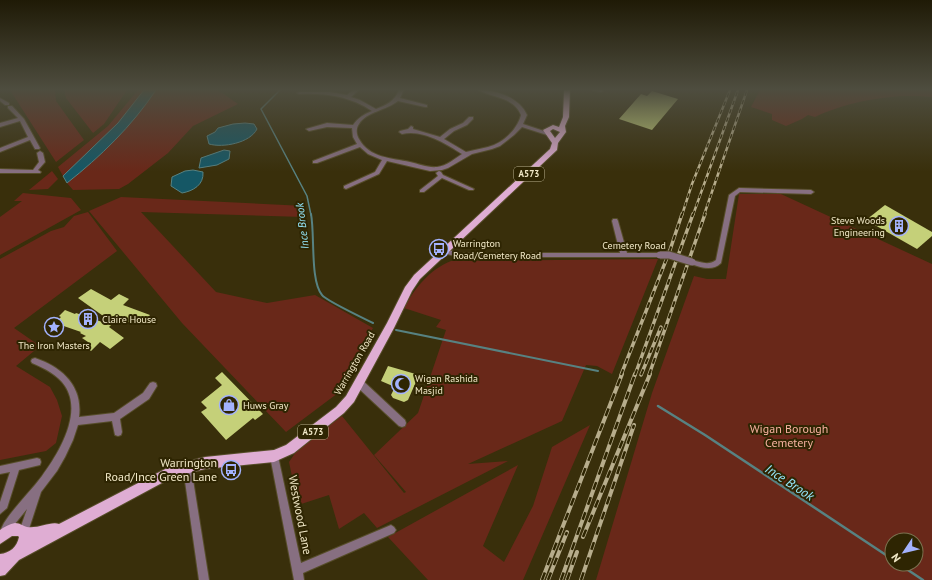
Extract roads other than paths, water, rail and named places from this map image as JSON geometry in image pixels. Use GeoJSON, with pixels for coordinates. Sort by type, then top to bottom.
{"type":"FeatureCollection","features":[{"type":"Feature","properties":{"kind":"main road","name":"Warrington Road"},"geometry":{"type":"LineString","coordinates":[[0,570],[14,555],[40,543],[71,524],[171,472],[187,467],[274,456],[295,445],[340,410],[359,384],[391,325],[408,289],[417,277],[553,150],[566,117]]}},
{"type":"Feature","properties":{"kind":"main road"},"geometry":{"type":"LineString","coordinates":[[550,131],[561,129]]}},
{"type":"Feature","properties":{"kind":"main road"},"geometry":{"type":"LineString","coordinates":[[550,131],[561,129]]}},
{"type":"Feature","properties":{"kind":"main road"},"geometry":{"type":"LineString","coordinates":[[550,131],[555,143]]}},
{"type":"Feature","properties":{"kind":"main road","name":"Warrington Road"},"geometry":{"type":"LineString","coordinates":[[25,532],[48,532],[71,524]]}},
{"type":"Feature","properties":{"kind":"main road","name":"A573"},"geometry":{"type":"LineString","coordinates":[[0,560],[8,559],[14,555],[25,541],[25,532],[17,529],[12,530],[1,537]]}},
{"type":"Feature","properties":{"kind":"street"},"geometry":{"type":"LineString","coordinates":[[365,117],[360,120],[355,127],[355,136],[361,145],[372,155],[385,160],[410,163],[426,168],[438,169],[450,165],[465,154],[498,145],[508,138],[521,125],[523,117]]}},
{"type":"Feature","properties":{"kind":"street"},"geometry":{"type":"LineString","coordinates":[[441,139],[452,130],[465,124],[472,117]]}},
{"type":"Feature","properties":{"kind":"street"},"geometry":{"type":"LineString","coordinates":[[0,125],[21,119],[38,150],[42,162],[36,172],[0,171]]}},
{"type":"Feature","properties":{"kind":"street"},"geometry":{"type":"LineString","coordinates":[[309,129],[327,125],[355,127]]}},
{"type":"Feature","properties":{"kind":"street"},"geometry":{"type":"LineString","coordinates":[[521,125],[550,131]]}},
{"type":"Feature","properties":{"kind":"street"},"geometry":{"type":"LineString","coordinates":[[402,132],[411,129],[431,134],[465,154]]}},
{"type":"Feature","properties":{"kind":"street"},"geometry":{"type":"LineString","coordinates":[[0,150],[31,138]]}},
{"type":"Feature","properties":{"kind":"street"},"geometry":{"type":"LineString","coordinates":[[315,162],[324,161],[361,145]]}},
{"type":"Feature","properties":{"kind":"street"},"geometry":{"type":"LineString","coordinates":[[346,186],[355,185],[377,173],[385,160]]}},
{"type":"Feature","properties":{"kind":"street"},"geometry":{"type":"LineString","coordinates":[[438,169],[441,176],[473,190]]}},
{"type":"Feature","properties":{"kind":"street"},"geometry":{"type":"LineString","coordinates":[[422,191],[441,176]]}},
{"type":"Feature","properties":{"kind":"street","name":"Cemetery Road"},"geometry":{"type":"LineString","coordinates":[[446,251],[458,255],[670,255],[709,267],[716,265],[719,261],[732,195],[735,192],[739,190],[811,192]]}},
{"type":"Feature","properties":{"kind":"street"},"geometry":{"type":"LineString","coordinates":[[615,221],[624,255]]}},
{"type":"Feature","properties":{"kind":"street"},"geometry":{"type":"LineString","coordinates":[[1,537],[9,522],[37,490],[66,446],[74,421],[76,408],[74,397],[69,385],[56,372],[35,361]]}},
{"type":"Feature","properties":{"kind":"street"},"geometry":{"type":"LineString","coordinates":[[359,384],[402,423]]}},
{"type":"Feature","properties":{"kind":"street"},"geometry":{"type":"LineString","coordinates":[[74,421],[115,417],[146,396],[153,386]]}},
{"type":"Feature","properties":{"kind":"street"},"geometry":{"type":"LineString","coordinates":[[115,417],[118,432]]}},
{"type":"Feature","properties":{"kind":"street","name":"Westwood Lane"},"geometry":{"type":"LineString","coordinates":[[274,456],[298,575]]}},
{"type":"Feature","properties":{"kind":"street"},"geometry":{"type":"LineString","coordinates":[[0,470],[37,462]]}},
{"type":"Feature","properties":{"kind":"street"},"geometry":{"type":"LineString","coordinates":[[0,509],[4,505],[16,467]]}},
{"type":"Feature","properties":{"kind":"street"},"geometry":{"type":"LineString","coordinates":[[187,467],[204,580]]}},
{"type":"Feature","properties":{"kind":"street"},"geometry":{"type":"LineString","coordinates":[[25,532],[37,490]]}},
{"type":"Feature","properties":{"kind":"street"},"geometry":{"type":"LineString","coordinates":[[298,575],[391,530]]}},
{"type":"Feature","properties":{"kind":"water"},"geometry":{"type":"Polygon","coordinates":[[[123,117],[136,117],[91,163],[67,183],[63,176],[123,117]]]}},
{"type":"Feature","properties":{"kind":"water"},"geometry":{"type":"Polygon","coordinates":[[[233,124],[254,124],[257,129],[249,138],[228,145],[209,144],[207,136],[215,132],[218,128],[233,124]]]}},
{"type":"Feature","properties":{"kind":"water"},"geometry":{"type":"Polygon","coordinates":[[[224,150],[230,151],[229,159],[217,165],[199,168],[201,158],[224,150]]]}},
{"type":"Feature","properties":{"kind":"water"},"geometry":{"type":"Polygon","coordinates":[[[193,170],[203,172],[202,180],[197,187],[182,193],[171,186],[172,177],[185,171],[193,170]]]}},
{"type":"Feature","properties":{"kind":"waterway","name":"Ince Brook"},"geometry":{"type":"LineString","coordinates":[[265,117],[307,196],[311,215]]}},
{"type":"Feature","properties":{"kind":"waterway","name":"Ince Brook"},"geometry":{"type":"LineString","coordinates":[[311,214],[314,269],[318,288],[322,295],[337,305],[373,323]]}},
{"type":"Feature","properties":{"kind":"waterway","name":"Ince Brook"},"geometry":{"type":"LineString","coordinates":[[396,330],[598,371]]}},
{"type":"Feature","properties":{"kind":"waterway","name":"Ince Brook"},"geometry":{"type":"LineString","coordinates":[[658,406],[705,435],[884,554]]}},
{"type":"Feature","properties":{"kind":"waterway","name":"Ince Brook"},"geometry":{"type":"LineString","coordinates":[[911,572],[923,580]]}},
{"type":"Feature","properties":{"kind":"railway"},"geometry":{"type":"LineString","coordinates":[[682,215],[692,184],[719,117]]}},
{"type":"Feature","properties":{"kind":"railway"},"geometry":{"type":"LineString","coordinates":[[693,215],[728,117]]}},
{"type":"Feature","properties":{"kind":"railway"},"geometry":{"type":"LineString","coordinates":[[704,215],[738,117]]}},
{"type":"Feature","properties":{"kind":"railway"},"geometry":{"type":"LineString","coordinates":[[621,375],[670,250],[682,214]]}},
{"type":"Feature","properties":{"kind":"railway"},"geometry":{"type":"LineString","coordinates":[[635,375],[693,214]]}},
{"type":"Feature","properties":{"kind":"railway"},"geometry":{"type":"LineString","coordinates":[[649,375],[705,214]]}},
{"type":"Feature","properties":{"kind":"railway"},"geometry":{"type":"LineString","coordinates":[[641,375],[661,327]]}},
{"type":"Feature","properties":{"kind":"railway"},"geometry":{"type":"LineString","coordinates":[[542,580],[622,374]]}},
{"type":"Feature","properties":{"kind":"railway"},"geometry":{"type":"LineString","coordinates":[[561,580],[635,374]]}},
{"type":"Feature","properties":{"kind":"railway"},"geometry":{"type":"LineString","coordinates":[[583,537],[650,374]]}},
{"type":"Feature","properties":{"kind":"railway"},"geometry":{"type":"LineString","coordinates":[[581,580],[634,425]]}},
{"type":"Feature","properties":{"kind":"railway"},"geometry":{"type":"LineString","coordinates":[[548,580],[567,532]]}},
{"type":"Feature","properties":{"kind":"railway"},"geometry":{"type":"LineString","coordinates":[[567,580],[577,552]]}},
{"type":"Feature","properties":{"kind":"place","name":"Steve Woods Engineering"},"geometry":{"type":"Point","coordinates":[899,226]}},
{"type":"Feature","properties":{"kind":"place","name":"Warrington Road/Cemetery Road"},"geometry":{"type":"Point","coordinates":[439,249]}},
{"type":"Feature","properties":{"kind":"place","name":"Claire House"},"geometry":{"type":"Point","coordinates":[88,319]}},
{"type":"Feature","properties":{"kind":"place","name":"The Iron Masters"},"geometry":{"type":"Point","coordinates":[54,327]}},
{"type":"Feature","properties":{"kind":"place","name":"Wigan Rashida Masjid"},"geometry":{"type":"Point","coordinates":[401,384]}},
{"type":"Feature","properties":{"kind":"place","name":"Huws Gray"},"geometry":{"type":"Point","coordinates":[229,405]}},
{"type":"Feature","properties":{"kind":"place","name":"Warrington Road/Ince Green Lane"},"geometry":{"type":"Point","coordinates":[231,470]}},
{"type":"Feature","properties":{"kind":"park label","name":"Wigan Borough Cemetery"},"geometry":{"type":"Point","coordinates":[789,436]}}]}
